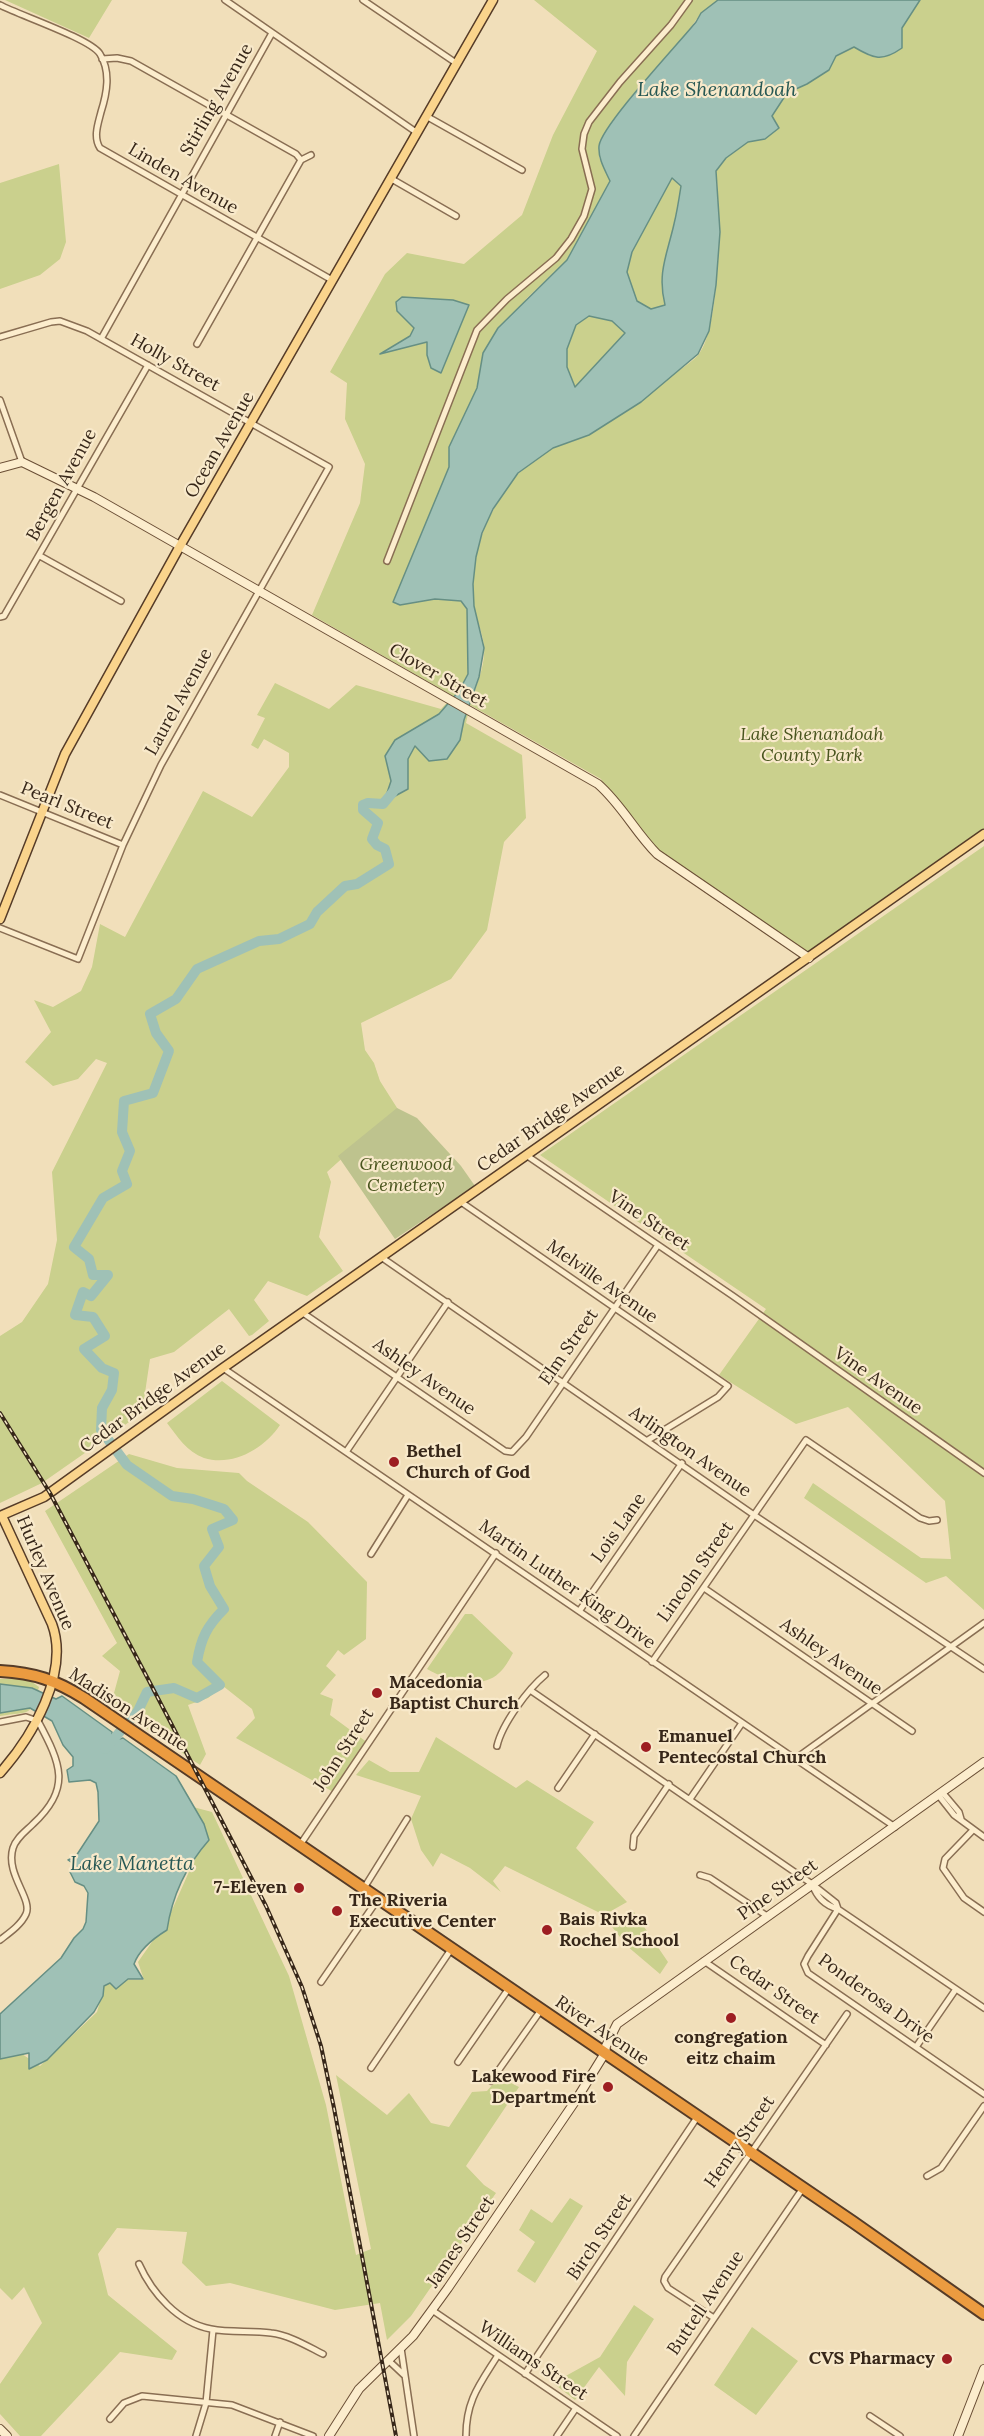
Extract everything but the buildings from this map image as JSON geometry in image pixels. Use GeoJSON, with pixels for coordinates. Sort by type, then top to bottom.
{"type":"FeatureCollection","features":[{"type":"Feature","properties":{"kind":"highway","name":"Madison Avenue"},"geometry":{"type":"LineString","coordinates":[[0,1671],[19,1672],[52,1681],[200,1777]]}},
{"type":"Feature","properties":{"kind":"highway","name":"River Avenue"},"geometry":{"type":"LineString","coordinates":[[200,1777],[984,2314]]}},
{"type":"Feature","properties":{"kind":"main road","name":"Ocean Avenue"},"geometry":{"type":"LineString","coordinates":[[0,919],[65,754],[180,546],[493,0]]}},
{"type":"Feature","properties":{"kind":"main road","name":"Cedar Bridge Avenue"},"geometry":{"type":"LineString","coordinates":[[1,1516],[50,1493],[223,1368],[984,834]]}},
{"type":"Feature","properties":{"kind":"main road","name":"Hurley Avenue"},"geometry":{"type":"LineString","coordinates":[[0,1773],[38,1720],[52,1681],[57,1649],[57,1637],[1,1516]]}},
{"type":"Feature","properties":{"kind":"street"},"geometry":{"type":"LineString","coordinates":[[225,0],[416,132]]}},
{"type":"Feature","properties":{"kind":"street"},"geometry":{"type":"LineString","coordinates":[[363,0],[456,63]]}},
{"type":"Feature","properties":{"kind":"street"},"geometry":{"type":"LineString","coordinates":[[387,561],[477,330],[500,305],[556,258],[571,239],[584,216],[592,189],[582,149],[584,134],[589,122],[620,82],[671,25],[689,0]]}},
{"type":"Feature","properties":{"kind":"street"},"geometry":{"type":"LineString","coordinates":[[0,5],[86,43],[100,53],[102,59],[117,58],[131,61],[296,154],[301,160]]}},
{"type":"Feature","properties":{"kind":"street","name":"Stirling Avenue"},"geometry":{"type":"LineString","coordinates":[[101,339],[272,33]]}},
{"type":"Feature","properties":{"kind":"street","name":"Linden Avenue"},"geometry":{"type":"LineString","coordinates":[[102,59],[108,77],[97,127],[97,143],[108,154],[332,280]]}},
{"type":"Feature","properties":{"kind":"street"},"geometry":{"type":"LineString","coordinates":[[426,116],[522,170]]}},
{"type":"Feature","properties":{"kind":"street"},"geometry":{"type":"LineString","coordinates":[[197,344],[301,160],[311,155]]}},
{"type":"Feature","properties":{"kind":"street"},"geometry":{"type":"LineString","coordinates":[[390,178],[456,216]]}},
{"type":"Feature","properties":{"kind":"street","name":"Holly Street"},"geometry":{"type":"LineString","coordinates":[[0,337],[51,322],[64,322],[148,365],[329,467],[328,470]]}},
{"type":"Feature","properties":{"kind":"street","name":"Bergen Avenue"},"geometry":{"type":"LineString","coordinates":[[0,617],[4,616],[40,556],[148,365]]}},
{"type":"Feature","properties":{"kind":"street"},"geometry":{"type":"LineString","coordinates":[[0,400],[22,462],[0,468]]}},
{"type":"Feature","properties":{"kind":"street","name":"Clover Street"},"geometry":{"type":"LineString","coordinates":[[22,462],[77,488],[598,784],[618,804],[657,854],[809,958]]}},
{"type":"Feature","properties":{"kind":"street","name":"Laurel Avenue"},"geometry":{"type":"LineString","coordinates":[[0,928],[78,959],[123,845],[161,765],[328,470]]}},
{"type":"Feature","properties":{"kind":"street"},"geometry":{"type":"LineString","coordinates":[[40,556],[121,601]]}},
{"type":"Feature","properties":{"kind":"street","name":"Pearl Street"},"geometry":{"type":"LineString","coordinates":[[0,795],[123,845]]}},
{"type":"Feature","properties":{"kind":"street","name":"Vine Street"},"geometry":{"type":"LineString","coordinates":[[526,1155],[756,1312]]}},
{"type":"Feature","properties":{"kind":"street","name":"Melville Avenue"},"geometry":{"type":"LineString","coordinates":[[460,1202],[728,1386],[718,1397],[648,1440]]}},
{"type":"Feature","properties":{"kind":"street","name":"Elm Street"},"geometry":{"type":"LineString","coordinates":[[526,1437],[658,1245]]}},
{"type":"Feature","properties":{"kind":"street","name":"Arlington Avenue"},"geometry":{"type":"LineString","coordinates":[[381,1257],[682,1463],[754,1515],[984,1669]]}},
{"type":"Feature","properties":{"kind":"street"},"geometry":{"type":"LineString","coordinates":[[346,1452],[448,1302]]}},
{"type":"Feature","properties":{"kind":"street","name":"Vine Avenue"},"geometry":{"type":"LineString","coordinates":[[756,1312],[984,1473]]}},
{"type":"Feature","properties":{"kind":"street","name":"Ashley Avenue"},"geometry":{"type":"LineString","coordinates":[[303,1313],[505,1451],[512,1452],[526,1437]]}},
{"type":"Feature","properties":{"kind":"street","name":"Martin Luther King Drive"},"geometry":{"type":"LineString","coordinates":[[223,1368],[895,1827]]}},
{"type":"Feature","properties":{"kind":"street","name":"Lincoln Street"},"geometry":{"type":"LineString","coordinates":[[652,1662],[806,1440],[920,1518],[929,1521],[937,1520]]}},
{"type":"Feature","properties":{"kind":"street","name":"Lois Lane"},"geometry":{"type":"LineString","coordinates":[[580,1611],[682,1463]]}},
{"type":"Feature","properties":{"kind":"street"},"geometry":{"type":"LineString","coordinates":[[371,1554],[408,1495]]}},
{"type":"Feature","properties":{"kind":"street","name":"John Street"},"geometry":{"type":"LineString","coordinates":[[300,1845],[496,1553]]}},
{"type":"Feature","properties":{"kind":"street","name":"Ashley Avenue"},"geometry":{"type":"LineString","coordinates":[[704,1588],[912,1731]]}},
{"type":"Feature","properties":{"kind":"street"},"geometry":{"type":"LineString","coordinates":[[795,1759],[984,1623]]}},
{"type":"Feature","properties":{"kind":"street"},"geometry":{"type":"LineString","coordinates":[[497,1746],[500,1735],[530,1690],[544,1675]]}},
{"type":"Feature","properties":{"kind":"street"},"geometry":{"type":"LineString","coordinates":[[530,1690],[690,1798],[812,1884],[836,1903],[838,1909],[984,2008]]}},
{"type":"Feature","properties":{"kind":"street"},"geometry":{"type":"LineString","coordinates":[[0,1722],[26,1717],[38,1720],[56,1761],[60,1788],[50,1808],[19,1837],[13,1847],[11,1863],[15,1880],[28,1908],[25,1917],[0,1940]]}},
{"type":"Feature","properties":{"kind":"street"},"geometry":{"type":"LineString","coordinates":[[690,1798],[742,1723]]}},
{"type":"Feature","properties":{"kind":"street"},"geometry":{"type":"LineString","coordinates":[[558,1788],[595,1734]]}},
{"type":"Feature","properties":{"kind":"street","name":"Pine Street"},"geometry":{"type":"LineString","coordinates":[[605,2054],[617,2024],[984,1762]]}},
{"type":"Feature","properties":{"kind":"street"},"geometry":{"type":"LineString","coordinates":[[633,1847],[633,1836],[669,1784]]}},
{"type":"Feature","properties":{"kind":"street"},"geometry":{"type":"LineString","coordinates":[[941,1794],[954,1815],[984,1837]]}},
{"type":"Feature","properties":{"kind":"street"},"geometry":{"type":"LineString","coordinates":[[364,1888],[407,1819]]}},
{"type":"Feature","properties":{"kind":"street"},"geometry":{"type":"LineString","coordinates":[[974,1830],[945,1859],[943,1868],[964,1898],[983,1909]]}},
{"type":"Feature","properties":{"kind":"street"},"geometry":{"type":"LineString","coordinates":[[700,1875],[710,1878],[767,1916]]}},
{"type":"Feature","properties":{"kind":"street"},"geometry":{"type":"LineString","coordinates":[[321,1982],[378,1898]]}},
{"type":"Feature","properties":{"kind":"street","name":"Ponderosa Drive"},"geometry":{"type":"LineString","coordinates":[[838,1909],[808,1956],[805,1968],[808,1973],[984,2094]]}},
{"type":"Feature","properties":{"kind":"street"},"geometry":{"type":"LineString","coordinates":[[371,2068],[452,1948]]}},
{"type":"Feature","properties":{"kind":"street","name":"Cedar Street"},"geometry":{"type":"LineString","coordinates":[[704,1960],[826,2045]]}},
{"type":"Feature","properties":{"kind":"street"},"geometry":{"type":"LineString","coordinates":[[458,2062],[510,1988]]}},
{"type":"Feature","properties":{"kind":"street"},"geometry":{"type":"LineString","coordinates":[[916,2047],[956,1989]]}},
{"type":"Feature","properties":{"kind":"street"},"geometry":{"type":"LineString","coordinates":[[491,2081],[541,2010]]}},
{"type":"Feature","properties":{"kind":"street","name":"Henry Street"},"geometry":{"type":"LineString","coordinates":[[714,2318],[668,2288],[664,2281],[665,2277],[847,2014]]}},
{"type":"Feature","properties":{"kind":"street","name":"James Street"},"geometry":{"type":"LineString","coordinates":[[329,2436],[358,2389],[401,2348],[432,2310],[605,2054]]}},
{"type":"Feature","properties":{"kind":"street"},"geometry":{"type":"LineString","coordinates":[[927,2176],[941,2168],[984,2106]]}},
{"type":"Feature","properties":{"kind":"street","name":"Birch Street"},"geometry":{"type":"LineString","coordinates":[[525,2374],[698,2116]]}},
{"type":"Feature","properties":{"kind":"street","name":"Buttell Avenue"},"geometry":{"type":"LineString","coordinates":[[634,2436],[803,2188]]}},
{"type":"Feature","properties":{"kind":"street"},"geometry":{"type":"LineString","coordinates":[[139,2264],[150,2286],[175,2311],[195,2325],[213,2330],[272,2333],[323,2354]]}},
{"type":"Feature","properties":{"kind":"street","name":"Williams Street"},"geometry":{"type":"LineString","coordinates":[[432,2310],[617,2436]]}},
{"type":"Feature","properties":{"kind":"street"},"geometry":{"type":"LineString","coordinates":[[196,2436],[206,2403],[213,2330]]}},
{"type":"Feature","properties":{"kind":"street"},"geometry":{"type":"LineString","coordinates":[[401,2348],[414,2436]]}},
{"type":"Feature","properties":{"kind":"street"},"geometry":{"type":"LineString","coordinates":[[466,2436],[468,2407],[474,2392],[498,2355]]}},
{"type":"Feature","properties":{"kind":"street"},"geometry":{"type":"LineString","coordinates":[[388,2360],[404,2375]]}},
{"type":"Feature","properties":{"kind":"street"},"geometry":{"type":"LineString","coordinates":[[958,2436],[984,2369]]}},
{"type":"Feature","properties":{"kind":"street"},"geometry":{"type":"LineString","coordinates":[[110,2419],[124,2403],[142,2396],[239,2407],[313,2436]]}},
{"type":"Feature","properties":{"kind":"street"},"geometry":{"type":"LineString","coordinates":[[557,2436],[576,2408]]}},
{"type":"Feature","properties":{"kind":"street"},"geometry":{"type":"LineString","coordinates":[[870,2416],[900,2436]]}},
{"type":"Feature","properties":{"kind":"street"},"geometry":{"type":"LineString","coordinates":[[275,2436],[280,2422]]}},
{"type":"Feature","properties":{"kind":"street"},"geometry":{"type":"LineString","coordinates":[[0,2429],[7,2436]]}},
{"type":"Feature","properties":{"kind":"green space"},"geometry":{"type":"Polygon","coordinates":[[[5,0],[112,0],[89,38],[5,0]]]}},
{"type":"Feature","properties":{"kind":"green space","name":"Lake Shenandoah County Park"},"geometry":{"type":"Polygon","coordinates":[[[534,0],[718,0],[701,13],[599,157],[610,181],[567,260],[527,298],[483,353],[477,388],[449,447],[449,467],[400,605],[435,599],[461,601],[467,609],[468,674],[459,691],[464,721],[483,665],[484,647],[474,608],[472,582],[479,543],[489,518],[500,498],[527,464],[544,452],[576,440],[614,418],[651,393],[699,354],[712,319],[718,266],[719,211],[716,171],[726,158],[748,141],[765,139],[779,127],[772,116],[787,93],[829,70],[836,56],[854,47],[870,56],[902,28],[920,0],[984,0],[984,834],[809,958],[669,863],[608,793],[601,779],[470,705],[466,723],[522,755],[526,818],[504,842],[487,930],[451,979],[361,1023],[365,1050],[374,1063],[380,1081],[399,1111],[327,1172],[331,1182],[319,1237],[343,1271],[307,1296],[268,1281],[254,1300],[269,1321],[252,1335],[249,1336],[229,1309],[174,1352],[150,1359],[142,1413],[42,1483],[0,1503],[0,1336],[22,1322],[48,1284],[57,1240],[52,1172],[107,1063],[96,1059],[78,1079],[53,1086],[25,1062],[51,1032],[34,1000],[53,1007],[81,991],[92,967],[100,924],[125,937],[203,791],[252,817],[289,767],[289,753],[264,739],[258,749],[251,745],[265,718],[257,715],[275,683],[329,709],[356,685],[441,709],[453,696],[312,615],[360,503],[365,464],[345,419],[347,383],[330,372],[385,274],[407,253],[464,264],[522,215],[553,135],[597,51],[534,0]]]}},
{"type":"Feature","properties":{"kind":"green space"},"geometry":{"type":"Polygon","coordinates":[[[59,164],[66,242],[60,259],[40,275],[0,289],[0,183],[59,164]]]}},
{"type":"Feature","properties":{"kind":"green space"},"geometry":{"type":"Polygon","coordinates":[[[671,178],[681,186],[664,264],[662,284],[665,305],[651,309],[637,301],[627,272],[632,252],[671,178]]]}},
{"type":"Feature","properties":{"kind":"green space"},"geometry":{"type":"Polygon","coordinates":[[[589,316],[612,321],[625,333],[575,387],[567,367],[567,349],[576,325],[589,316]]]}},
{"type":"Feature","properties":{"kind":"green space"},"geometry":{"type":"Polygon","coordinates":[[[984,846],[984,1610],[946,1576],[926,1583],[804,1498],[813,1483],[921,1558],[951,1559],[945,1501],[848,1407],[796,1424],[719,1375],[766,1309],[540,1155],[984,846]]]}},
{"type":"Feature","properties":{"kind":"green space","name":"Greenwood Cemetery"},"geometry":{"type":"Polygon","coordinates":[[[397,1108],[417,1118],[461,1166],[475,1186],[395,1239],[338,1156],[397,1108]]]}},
{"type":"Feature","properties":{"kind":"green space"},"geometry":{"type":"Polygon","coordinates":[[[222,1381],[280,1425],[266,1441],[247,1454],[237,1458],[215,1460],[192,1452],[167,1423],[222,1381]]]}},
{"type":"Feature","properties":{"kind":"green space"},"geometry":{"type":"Polygon","coordinates":[[[129,1454],[177,1468],[239,1473],[247,1481],[308,1522],[367,1582],[366,1639],[344,1655],[338,1650],[326,1666],[336,1675],[320,1694],[333,1699],[330,1715],[368,1743],[337,1794],[236,1738],[255,1718],[252,1709],[223,1686],[208,1698],[188,1705],[206,1754],[200,1765],[111,1704],[120,1671],[102,1656],[117,1643],[45,1511],[129,1454]]]}},
{"type":"Feature","properties":{"kind":"green space"},"geometry":{"type":"Polygon","coordinates":[[[465,1614],[472,1614],[513,1653],[501,1671],[482,1682],[453,1680],[427,1669],[465,1614]]]}},
{"type":"Feature","properties":{"kind":"green space"},"geometry":{"type":"Polygon","coordinates":[[[0,1679],[28,1679],[39,1687],[34,1704],[28,1711],[0,1716],[0,1679]]]}},
{"type":"Feature","properties":{"kind":"green space"},"geometry":{"type":"Polygon","coordinates":[[[436,1737],[516,1788],[527,1780],[594,1822],[576,1848],[627,1902],[604,1915],[505,1866],[493,1881],[501,1892],[470,1868],[441,1853],[433,1867],[421,1850],[411,1819],[421,1796],[356,1775],[369,1760],[390,1772],[419,1772],[436,1737]]]}},
{"type":"Feature","properties":{"kind":"green space"},"geometry":{"type":"Polygon","coordinates":[[[193,1807],[212,1812],[289,1976],[326,2105],[356,2255],[371,2249],[336,2075],[387,2115],[409,2093],[431,2123],[449,2127],[472,2092],[487,2091],[499,2077],[519,2087],[466,2166],[484,2185],[496,2193],[411,2316],[387,2340],[380,2303],[335,2310],[230,2283],[206,2286],[182,2263],[187,2232],[117,2228],[98,2254],[108,2295],[177,2351],[172,2360],[120,2352],[41,2436],[20,2436],[0,2414],[0,2384],[42,2323],[24,2287],[12,2300],[0,2288],[0,2059],[22,2054],[40,2066],[97,2012],[106,1980],[144,1980],[138,1962],[168,1919],[204,1838],[193,1807]]]}},
{"type":"Feature","properties":{"kind":"green space"},"geometry":{"type":"Polygon","coordinates":[[[634,1912],[668,1962],[660,1974],[627,1946],[609,1923],[634,1912]]]}},
{"type":"Feature","properties":{"kind":"green space"},"geometry":{"type":"Polygon","coordinates":[[[570,2198],[583,2206],[535,2283],[517,2271],[535,2242],[519,2230],[531,2209],[552,2223],[570,2198]]]}},
{"type":"Feature","properties":{"kind":"green space"},"geometry":{"type":"Polygon","coordinates":[[[634,2305],[654,2319],[627,2362],[625,2396],[599,2367],[575,2400],[553,2383],[600,2357],[634,2305]]]}},
{"type":"Feature","properties":{"kind":"green space"},"geometry":{"type":"Polygon","coordinates":[[[752,2327],[798,2361],[756,2415],[714,2385],[752,2327]]]}},
{"type":"Feature","properties":{"kind":"water","name":"Lake Shenandoah"},"geometry":{"type":"Polygon","coordinates":[[[718,0],[920,0],[902,28],[902,48],[889,55],[878,57],[854,47],[836,56],[829,70],[787,93],[772,116],[779,128],[765,139],[748,142],[726,158],[716,171],[720,232],[716,285],[709,331],[698,354],[641,402],[589,435],[553,448],[518,473],[493,509],[482,533],[476,557],[473,584],[474,606],[484,648],[479,677],[464,720],[460,740],[447,759],[429,761],[415,746],[408,759],[408,789],[384,802],[391,781],[385,756],[395,740],[439,714],[459,691],[468,674],[467,609],[461,601],[435,599],[400,605],[393,602],[449,467],[449,447],[477,388],[483,353],[498,328],[567,260],[610,181],[600,155],[599,146],[603,136],[626,104],[696,22],[701,13],[718,0]],[[672,178],[632,252],[627,272],[637,301],[651,309],[665,305],[662,273],[681,186],[672,178]],[[589,316],[576,325],[567,349],[567,367],[575,387],[625,333],[612,321],[589,316]]]}},
{"type":"Feature","properties":{"kind":"water"},"geometry":{"type":"Polygon","coordinates":[[[402,297],[453,300],[469,305],[441,373],[431,368],[427,355],[427,342],[380,354],[410,336],[414,328],[397,311],[396,302],[402,297]]]}},
{"type":"Feature","properties":{"kind":"water","name":"Lake Manetta"},"geometry":{"type":"Polygon","coordinates":[[[0,1684],[32,1688],[56,1699],[62,1696],[112,1732],[115,1740],[123,1738],[176,1776],[204,1824],[209,1840],[193,1860],[181,1882],[172,1905],[167,1930],[148,1945],[136,1959],[134,1964],[143,1979],[128,1979],[116,1989],[110,1983],[104,1986],[103,1996],[94,2012],[47,2060],[29,2069],[29,2053],[0,2059],[0,2014],[61,1958],[83,1929],[86,1922],[88,1893],[84,1886],[75,1882],[70,1872],[74,1864],[68,1860],[76,1856],[99,1821],[98,1792],[96,1783],[90,1780],[69,1782],[67,1770],[73,1766],[73,1757],[63,1745],[52,1721],[30,1708],[0,1713],[0,1684]]]}},
{"type":"Feature","properties":{"kind":"waterway"},"geometry":{"type":"LineString","coordinates":[[105,1749],[138,1711],[147,1692],[174,1688],[197,1698],[220,1685],[197,1662],[206,1633],[224,1609],[210,1586],[204,1566],[219,1547],[212,1529],[233,1520],[224,1509],[193,1499],[172,1496],[127,1465],[101,1430],[102,1408],[112,1390],[114,1373],[102,1368],[84,1349],[105,1336],[93,1317],[75,1315],[83,1292],[91,1296],[108,1275],[93,1275],[89,1259],[74,1247],[103,1198],[127,1184],[122,1171],[130,1151],[122,1132],[124,1101],[153,1093],[169,1051],[156,1033],[150,1014],[176,999],[197,969],[259,941],[279,939],[310,924],[317,912],[345,886],[357,884],[389,864],[385,849],[372,839],[378,823],[363,810],[363,805],[383,804],[393,792]]}},
{"type":"Feature","properties":{"kind":"railway"},"geometry":{"type":"LineString","coordinates":[[0,1413],[50,1493],[148,1679],[266,1906],[302,1987],[321,2046],[334,2108],[396,2436]]}},
{"type":"Feature","properties":{"kind":"place","name":"Bethel Church of God"},"geometry":{"type":"Point","coordinates":[394,1462]}},
{"type":"Feature","properties":{"kind":"place","name":"Macedonia Baptist Church"},"geometry":{"type":"Point","coordinates":[377,1693]}},
{"type":"Feature","properties":{"kind":"place","name":"Emanuel Pentecostal Church"},"geometry":{"type":"Point","coordinates":[646,1747]}},
{"type":"Feature","properties":{"kind":"place","name":"7-Eleven"},"geometry":{"type":"Point","coordinates":[299,1888]}},
{"type":"Feature","properties":{"kind":"place","name":"The Riveria Executive Center"},"geometry":{"type":"Point","coordinates":[337,1911]}},
{"type":"Feature","properties":{"kind":"place","name":"Bais Rivka Rochel School"},"geometry":{"type":"Point","coordinates":[547,1930]}},
{"type":"Feature","properties":{"kind":"place","name":"congregation eitz chaim"},"geometry":{"type":"Point","coordinates":[731,2018]}},
{"type":"Feature","properties":{"kind":"place","name":"Lakewood Fire Department"},"geometry":{"type":"Point","coordinates":[608,2087]}},
{"type":"Feature","properties":{"kind":"place","name":"CVS Pharmacy"},"geometry":{"type":"Point","coordinates":[947,2359]}}]}
